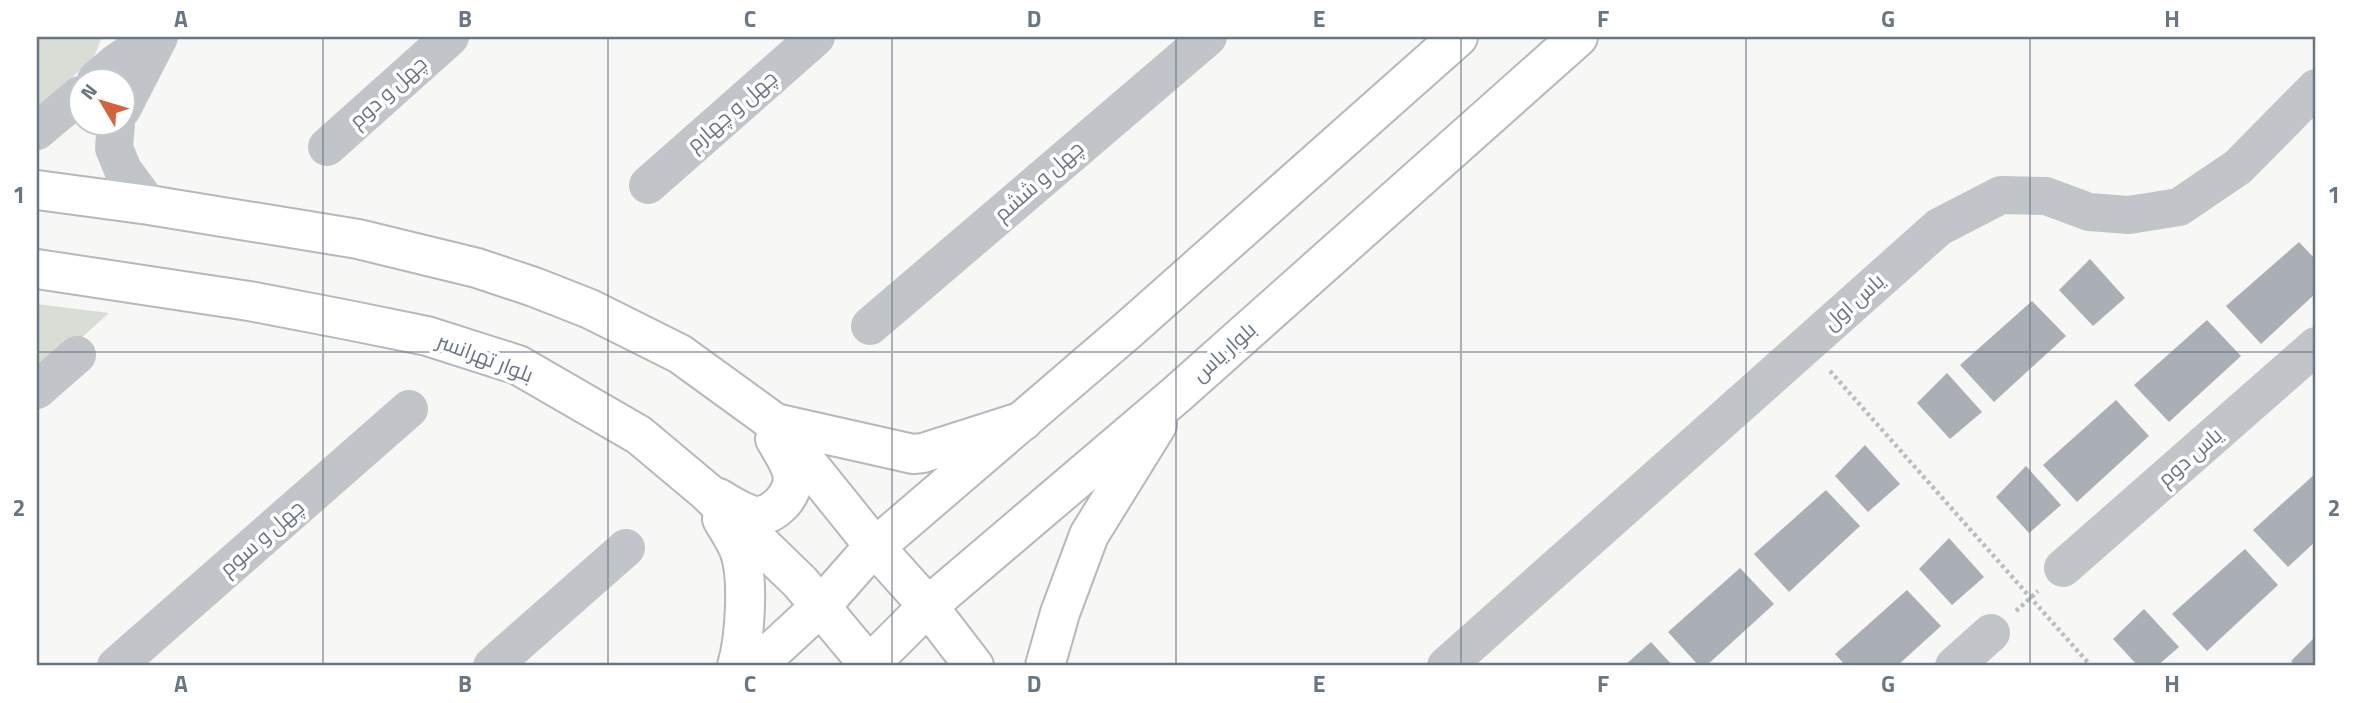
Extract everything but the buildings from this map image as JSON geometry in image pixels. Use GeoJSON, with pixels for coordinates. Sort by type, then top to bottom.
{"type":"FeatureCollection","features":[{"type":"Feature","properties":{"kind":"main road","name":"بلوار یاس"},"geometry":{"type":"LineString","coordinates":[[869,666],[928,606],[1175,395],[1578,37]]}},
{"type":"Feature","properties":{"kind":"main road"},"geometry":{"type":"LineString","coordinates":[[756,666],[821,606],[875,547],[1023,421],[1450,41]]}},
{"type":"Feature","properties":{"kind":"main road"},"geometry":{"type":"LineString","coordinates":[[37,190],[358,239],[488,271],[590,309],[668,349],[761,413],[928,606],[974,666]]}},
{"type":"Feature","properties":{"kind":"main road","name":"بلوار تهرانسر"},"geometry":{"type":"LineString","coordinates":[[37,269],[261,303],[427,335],[518,365],[639,435],[707,492],[800,582],[869,666]]}},
{"type":"Feature","properties":{"kind":"main road"},"geometry":{"type":"LineString","coordinates":[[1045,666],[1060,613],[1089,535],[1175,395]]}},
{"type":"Feature","properties":{"kind":"main road"},"geometry":{"type":"LineString","coordinates":[[761,413],[913,454],[1023,421]]}},
{"type":"Feature","properties":{"kind":"main road"},"geometry":{"type":"LineString","coordinates":[[707,492],[758,516],[776,510],[791,492],[791,466],[761,413]]}},
{"type":"Feature","properties":{"kind":"main road"},"geometry":{"type":"LineString","coordinates":[[707,492],[740,550],[744,566],[744,630],[737,666]]}},
{"type":"Feature","properties":{"kind":"street"},"geometry":{"type":"LineString","coordinates":[[111,66],[156,37]]}},
{"type":"Feature","properties":{"kind":"street"},"geometry":{"type":"LineString","coordinates":[[136,79],[156,37]]}},
{"type":"Feature","properties":{"kind":"street","name":"چهل و دوم"},"geometry":{"type":"LineString","coordinates":[[327,147],[450,37]]}},
{"type":"Feature","properties":{"kind":"street","name":"چهل و چهارم"},"geometry":{"type":"LineString","coordinates":[[648,185],[816,37]]}},
{"type":"Feature","properties":{"kind":"street","name":"چهل و ششم"},"geometry":{"type":"LineString","coordinates":[[870,326],[1208,37]]}},
{"type":"Feature","properties":{"kind":"street","name":"یاس اول"},"geometry":{"type":"LineString","coordinates":[[1446,666],[1939,227],[2001,195],[2046,196],[2089,212],[2129,215],[2179,207],[2238,167],[2316,88]]}},
{"type":"Feature","properties":{"kind":"street"},"geometry":{"type":"LineString","coordinates":[[37,131],[66,107]]}},
{"type":"Feature","properties":{"kind":"street"},"geometry":{"type":"LineString","coordinates":[[115,136],[114,148],[123,170],[149,205]]}},
{"type":"Feature","properties":{"kind":"street","name":"یاس دوم"},"geometry":{"type":"LineString","coordinates":[[2063,568],[2316,346]]}},
{"type":"Feature","properties":{"kind":"street"},"geometry":{"type":"LineString","coordinates":[[37,390],[77,355]]}},
{"type":"Feature","properties":{"kind":"street","name":"چهل و سوم"},"geometry":{"type":"LineString","coordinates":[[116,666],[409,409]]}},
{"type":"Feature","properties":{"kind":"street"},"geometry":{"type":"LineString","coordinates":[[492,666],[626,548]]}},
{"type":"Feature","properties":{"kind":"street"},"geometry":{"type":"LineString","coordinates":[[1954,666],[1992,633]]}},
{"type":"Feature","properties":{"kind":"path"},"geometry":{"type":"LineString","coordinates":[[1806,344],[2091,666]]}},
{"type":"Feature","properties":{"kind":"shaded area"},"geometry":{"type":"Polygon","coordinates":[[[37,37],[102,37],[94,57],[84,66],[66,66],[66,83],[37,110],[37,37]]]}},
{"type":"Feature","properties":{"kind":"shaded area"},"geometry":{"type":"Polygon","coordinates":[[[37,304],[109,313],[37,378],[37,304]]]}}]}
